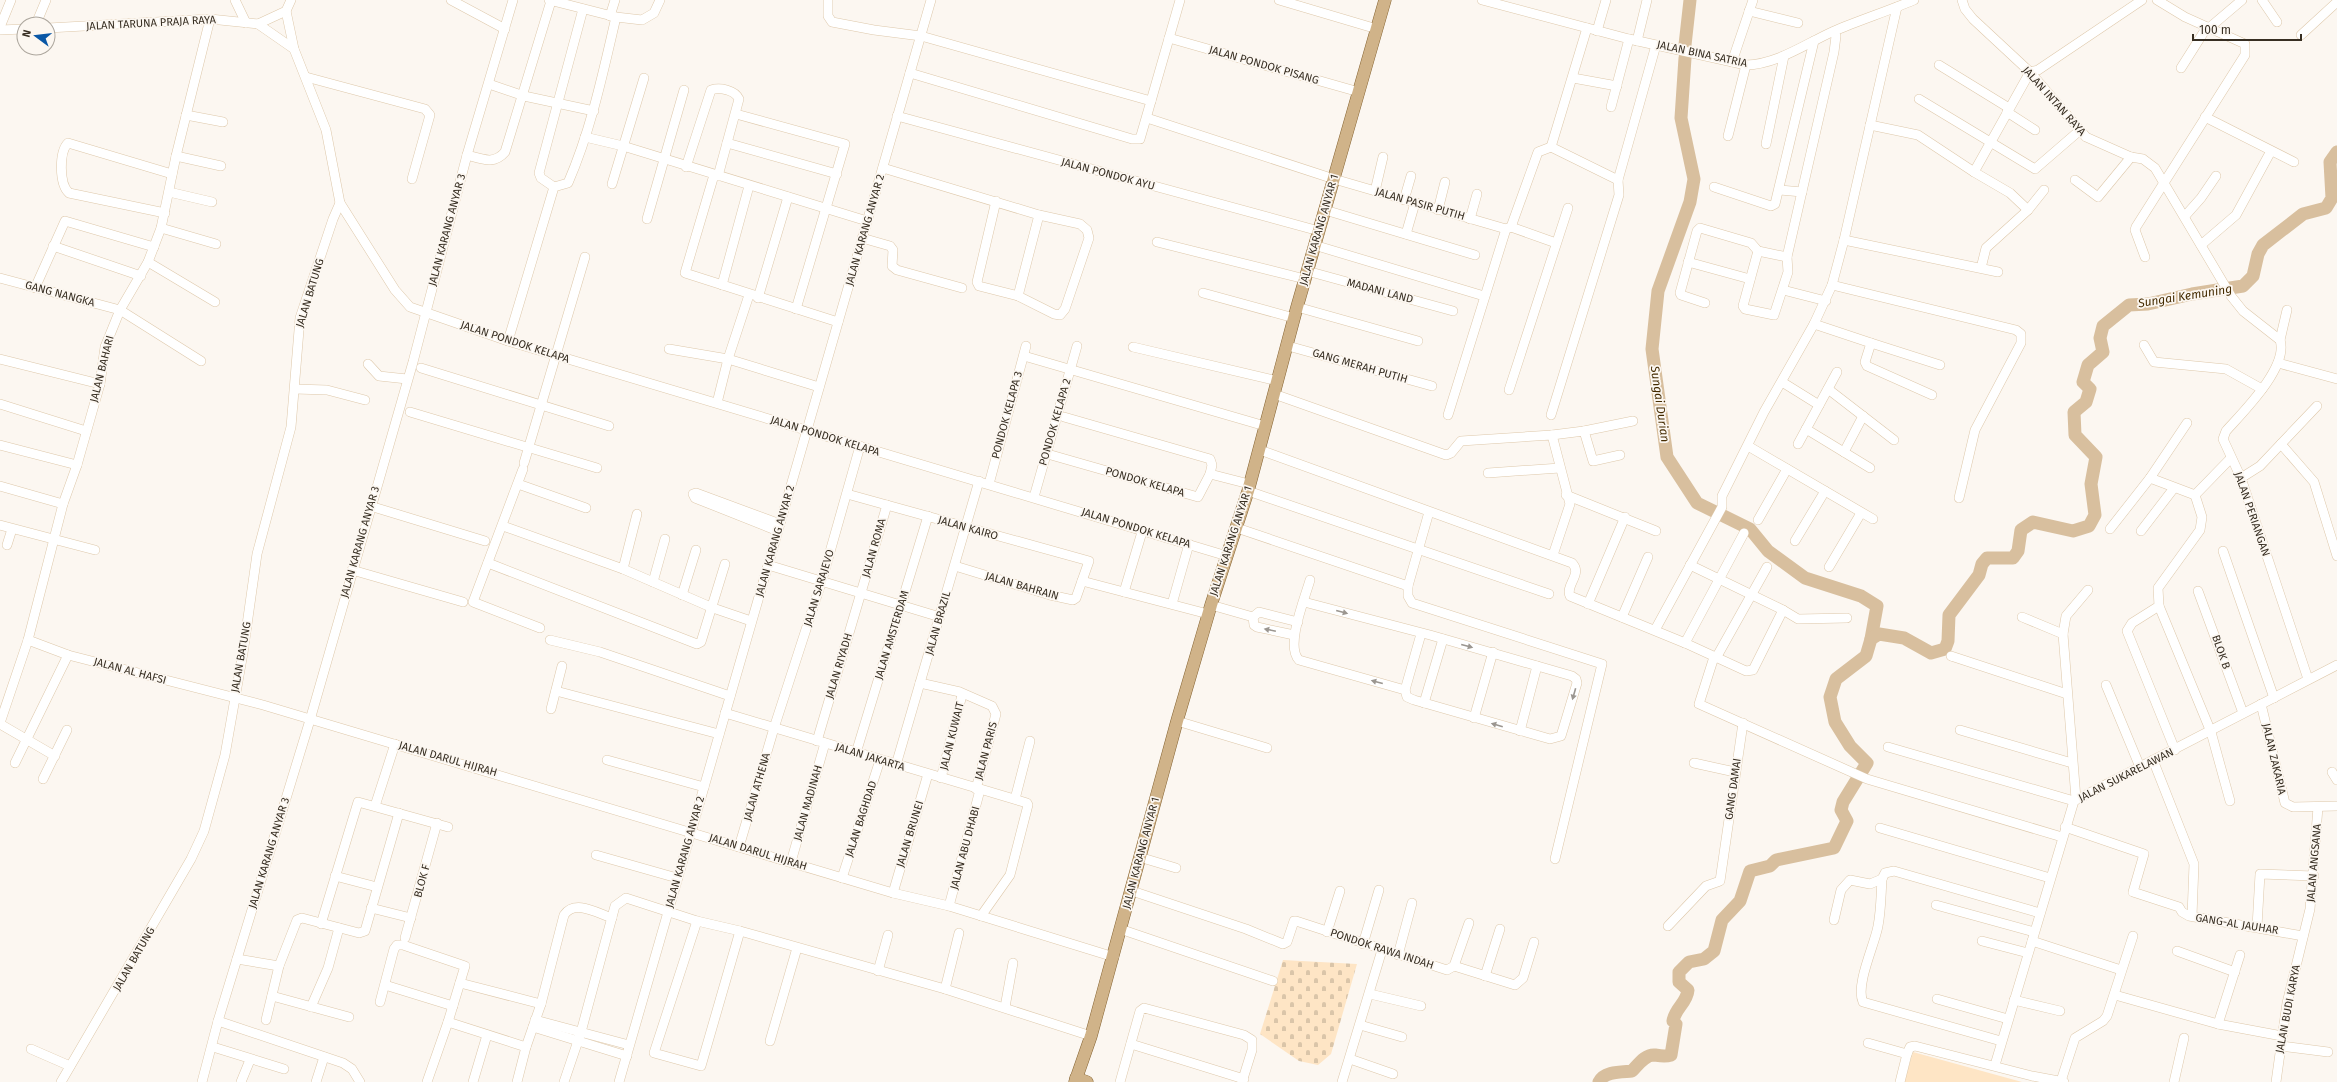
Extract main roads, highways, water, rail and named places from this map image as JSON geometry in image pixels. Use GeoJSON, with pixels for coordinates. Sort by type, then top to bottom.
{"type":"FeatureCollection","features":[{"type":"Feature","properties":{"kind":"main road","name":"JALAN KARANG ANYAR 1"},"geometry":{"type":"LineString","coordinates":[[1079,1081],[1114,957],[1120,929],[1132,891],[1139,857],[1177,721],[1209,609],[1237,528],[1260,450],[1265,426],[1288,346],[1314,245],[1385,0]]}},
{"type":"Feature","properties":{"kind":"waterway","name":"Sungai Durian"},"geometry":{"type":"LineString","coordinates":[[1685,45],[1690,0]]}},
{"type":"Feature","properties":{"kind":"waterway","name":"Sungai Durian"},"geometry":{"type":"LineString","coordinates":[[1685,58],[1681,118],[1694,179],[1690,202],[1658,291],[1652,349],[1667,457],[1697,503],[1750,529],[1768,551],[1805,578],[1861,596],[1877,606],[1871,639]]}},
{"type":"Feature","properties":{"kind":"waterway","name":"Sungai Kemuning"},"geometry":{"type":"LineString","coordinates":[[1599,1082],[1601,1078],[1609,1074],[1632,1071],[1648,1056],[1671,1055],[1676,1024],[1673,1021],[1674,1016],[1686,998],[1688,990],[1679,982],[1679,972],[1689,962],[1704,959],[1714,951],[1722,920],[1740,901],[1750,871],[1770,866],[1776,860],[1834,848],[1847,821],[1841,810],[1843,802],[1867,763],[1850,746],[1835,722],[1830,697],[1836,679],[1866,656],[1871,639],[1879,634],[1904,638],[1931,653],[1945,649],[1948,641],[1949,615],[1979,575],[1982,564],[1987,558],[2013,558],[2018,551],[2021,530],[2033,522],[2073,531],[2089,526],[2095,515],[2091,484],[2096,457],[2075,435],[2074,412],[2086,402],[2090,389],[2083,382],[2088,365],[2103,352],[2100,338],[2103,326],[2129,305],[2148,304],[2192,294],[2243,286],[2253,276],[2258,254],[2263,245],[2303,214],[2326,208],[2332,198],[2330,162],[2337,152]]}}]}
